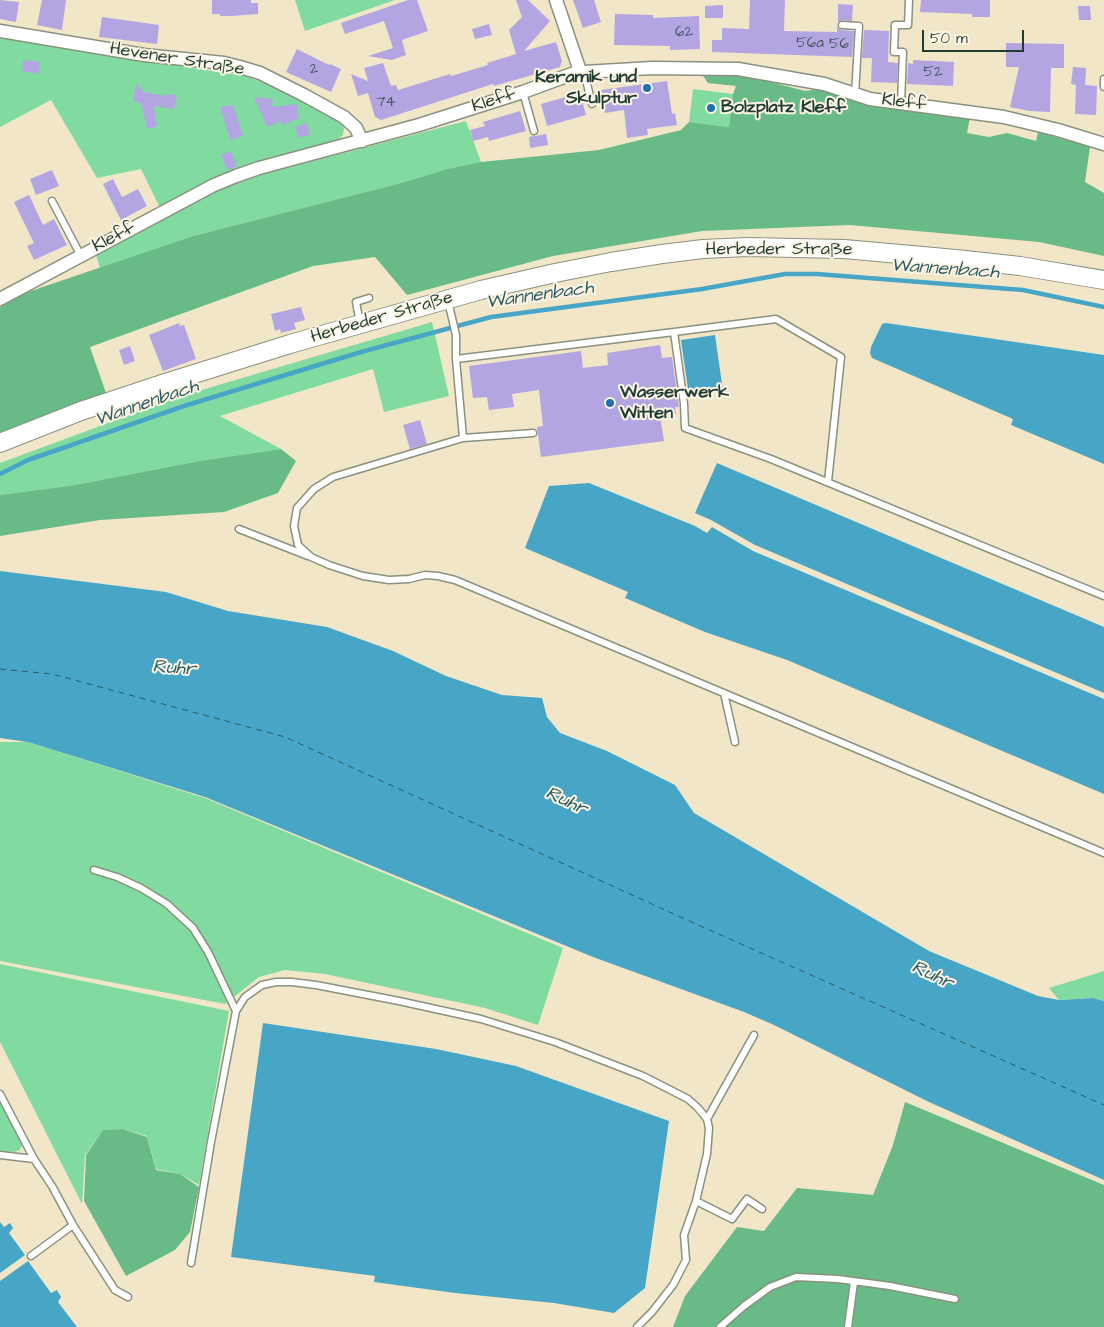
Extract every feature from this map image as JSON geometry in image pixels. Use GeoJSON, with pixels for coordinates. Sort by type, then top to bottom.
{"type":"FeatureCollection","features":[{"type":"Feature","properties":{"kind":"main road","name":"Herbeder Straße"},"geometry":{"type":"LineString","coordinates":[[0,443],[81,411],[290,344],[447,300],[555,273],[611,262],[703,249],[747,247],[844,249],[1020,266],[1104,280]]}},
{"type":"Feature","properties":{"kind":"street"},"geometry":{"type":"LineString","coordinates":[[556,0],[582,71]]}},
{"type":"Feature","properties":{"kind":"street","name":"Hevener Straße"},"geometry":{"type":"LineString","coordinates":[[0,31],[144,55],[224,64],[260,73],[344,117],[356,128],[362,141]]}},
{"type":"Feature","properties":{"kind":"street","name":"Kleff"},"geometry":{"type":"LineString","coordinates":[[0,299],[214,185],[236,176],[259,168],[362,141],[523,92],[582,71],[652,68],[738,69],[824,84],[870,99],[1004,117],[1058,130],[1104,144]]}},
{"type":"Feature","properties":{"kind":"lane"},"geometry":{"type":"LineString","coordinates":[[901,103],[903,52],[894,52],[895,25],[908,25],[909,0]]}},
{"type":"Feature","properties":{"kind":"lane"},"geometry":{"type":"LineString","coordinates":[[842,25],[859,26],[855,95]]}},
{"type":"Feature","properties":{"kind":"lane"},"geometry":{"type":"LineString","coordinates":[[582,71],[592,104]]}},
{"type":"Feature","properties":{"kind":"lane"},"geometry":{"type":"LineString","coordinates":[[1104,79],[1104,87]]}},
{"type":"Feature","properties":{"kind":"lane"},"geometry":{"type":"LineString","coordinates":[[523,92],[534,131]]}},
{"type":"Feature","properties":{"kind":"lane"},"geometry":{"type":"LineString","coordinates":[[52,201],[81,256]]}},
{"type":"Feature","properties":{"kind":"lane"},"geometry":{"type":"LineString","coordinates":[[361,324],[356,302],[369,298]]}},
{"type":"Feature","properties":{"kind":"lane"},"geometry":{"type":"LineString","coordinates":[[447,300],[456,335],[456,359],[463,438]]}},
{"type":"Feature","properties":{"kind":"lane"},"geometry":{"type":"LineString","coordinates":[[456,359],[776,319],[841,357],[828,482]]}},
{"type":"Feature","properties":{"kind":"lane"},"geometry":{"type":"LineString","coordinates":[[674,332],[684,404],[685,428],[763,455],[1104,596]]}},
{"type":"Feature","properties":{"kind":"lane"},"geometry":{"type":"LineString","coordinates":[[311,557],[298,545],[294,526],[297,508],[314,488],[333,477],[463,438],[533,433]]}},
{"type":"Feature","properties":{"kind":"lane"},"geometry":{"type":"LineString","coordinates":[[239,528],[329,566],[363,576],[389,580],[409,579],[426,575],[454,580],[1104,853]]}},
{"type":"Feature","properties":{"kind":"lane"},"geometry":{"type":"LineString","coordinates":[[724,693],[735,742]]}},
{"type":"Feature","properties":{"kind":"lane"},"geometry":{"type":"LineString","coordinates":[[94,870],[117,877],[141,888],[167,904],[193,928],[208,952],[236,1011]]}},
{"type":"Feature","properties":{"kind":"lane"},"geometry":{"type":"LineString","coordinates":[[191,1263],[211,1142],[236,1011],[244,997],[262,985],[276,982],[316,985],[472,1017],[555,1042],[643,1076],[688,1099],[707,1119],[709,1128],[707,1154],[696,1200],[684,1235],[686,1260],[673,1285],[652,1312],[637,1327]]}},
{"type":"Feature","properties":{"kind":"lane"},"geometry":{"type":"LineString","coordinates":[[707,1119],[754,1035]]}},
{"type":"Feature","properties":{"kind":"lane"},"geometry":{"type":"LineString","coordinates":[[0,1094],[34,1159],[52,1186],[73,1225],[115,1290],[128,1297]]}},
{"type":"Feature","properties":{"kind":"lane"},"geometry":{"type":"LineString","coordinates":[[0,1155],[34,1159]]}},
{"type":"Feature","properties":{"kind":"lane"},"geometry":{"type":"LineString","coordinates":[[696,1200],[732,1219],[748,1199],[762,1208]]}},
{"type":"Feature","properties":{"kind":"lane"},"geometry":{"type":"LineString","coordinates":[[31,1256],[73,1225]]}},
{"type":"Feature","properties":{"kind":"lane"},"geometry":{"type":"LineString","coordinates":[[720,1327],[770,1287],[796,1277],[890,1286],[955,1299]]}},
{"type":"Feature","properties":{"kind":"lane"},"geometry":{"type":"LineString","coordinates":[[848,1327],[854,1282]]}},
{"type":"Feature","properties":{"kind":"green space"},"geometry":{"type":"Polygon","coordinates":[[[295,0],[395,0],[305,31],[295,0]]]}},
{"type":"Feature","properties":{"kind":"green space"},"geometry":{"type":"Polygon","coordinates":[[[0,38],[245,76],[284,90],[339,120],[344,128],[343,135],[329,143],[260,162],[160,208],[141,169],[97,178],[51,100],[0,127],[0,38]]]}},
{"type":"Feature","properties":{"kind":"green space"},"geometry":{"type":"Polygon","coordinates":[[[701,73],[736,73],[805,91],[819,89],[970,117],[967,133],[989,137],[1007,133],[1036,141],[1038,132],[1090,147],[1085,182],[1104,193],[1104,256],[1039,242],[850,225],[702,231],[553,256],[407,295],[375,257],[313,266],[90,347],[106,393],[0,435],[0,307],[22,294],[193,236],[401,183],[447,169],[481,162],[599,150],[681,130],[689,122],[729,127],[733,94],[736,86],[708,83],[701,73]]]}},
{"type":"Feature","properties":{"kind":"green space","name":"Bolzplatz Kleff"},"geometry":{"type":"Polygon","coordinates":[[[693,89],[733,94],[729,127],[689,122],[693,89]]]}},
{"type":"Feature","properties":{"kind":"green space"},"geometry":{"type":"Polygon","coordinates":[[[466,121],[481,162],[447,169],[401,183],[193,236],[100,268],[95,252],[219,190],[249,178],[466,121]]]}},
{"type":"Feature","properties":{"kind":"green space"},"geometry":{"type":"Polygon","coordinates":[[[432,322],[449,396],[384,412],[373,369],[220,416],[281,449],[199,461],[75,485],[0,495],[0,463],[181,396],[432,322]]]}},
{"type":"Feature","properties":{"kind":"green space"},"geometry":{"type":"Polygon","coordinates":[[[281,449],[296,461],[278,493],[224,512],[100,520],[0,536],[0,495],[75,485],[199,461],[281,449]]]}},
{"type":"Feature","properties":{"kind":"green space"},"geometry":{"type":"Polygon","coordinates":[[[0,742],[28,742],[205,798],[563,948],[538,1025],[485,1008],[325,974],[285,970],[259,977],[225,1004],[0,961],[0,742]]]}},
{"type":"Feature","properties":{"kind":"green space"},"geometry":{"type":"Polygon","coordinates":[[[0,964],[229,1011],[199,1185],[180,1174],[156,1169],[147,1136],[123,1129],[103,1130],[85,1155],[82,1204],[0,1042],[0,964]]]}},
{"type":"Feature","properties":{"kind":"green space"},"geometry":{"type":"Polygon","coordinates":[[[1104,971],[1104,1001],[1093,998],[1059,1000],[1049,988],[1104,971]]]}},
{"type":"Feature","properties":{"kind":"green space"},"geometry":{"type":"Polygon","coordinates":[[[905,1102],[1104,1185],[1104,1327],[673,1327],[685,1296],[737,1227],[764,1231],[797,1188],[873,1195],[893,1145],[905,1102]]]}},
{"type":"Feature","properties":{"kind":"green space"},"geometry":{"type":"Polygon","coordinates":[[[0,1103],[20,1139],[22,1145],[20,1150],[14,1152],[0,1151],[0,1103]]]}},
{"type":"Feature","properties":{"kind":"green space"},"geometry":{"type":"Polygon","coordinates":[[[123,1129],[147,1137],[156,1170],[180,1174],[199,1187],[190,1232],[175,1250],[126,1276],[84,1201],[86,1155],[103,1130],[123,1129]]]}},
{"type":"Feature","properties":{"kind":"water"},"geometry":{"type":"Polygon","coordinates":[[[886,323],[1104,355],[1104,464],[1011,425],[1013,419],[872,358],[870,353],[871,347],[882,324],[886,323]]]}},
{"type":"Feature","properties":{"kind":"water"},"geometry":{"type":"Polygon","coordinates":[[[715,335],[723,391],[689,396],[681,340],[715,335]]]}},
{"type":"Feature","properties":{"kind":"water"},"geometry":{"type":"Polygon","coordinates":[[[717,463],[1104,627],[1104,693],[755,545],[695,513],[717,463]]]}},
{"type":"Feature","properties":{"kind":"water"},"geometry":{"type":"Polygon","coordinates":[[[589,483],[695,526],[707,533],[712,527],[753,551],[1104,699],[1104,794],[787,660],[705,632],[625,598],[628,592],[525,548],[549,486],[589,483]]]}},
{"type":"Feature","properties":{"kind":"water","name":"Ruhr"},"geometry":{"type":"Polygon","coordinates":[[[0,571],[166,592],[228,611],[327,627],[393,651],[446,676],[502,695],[542,698],[547,717],[560,733],[607,751],[675,785],[694,813],[929,951],[1038,996],[1059,1000],[1093,998],[1104,1001],[1104,1180],[929,1102],[744,1012],[593,957],[205,797],[28,742],[0,738],[0,571]]]}},
{"type":"Feature","properties":{"kind":"water"},"geometry":{"type":"Polygon","coordinates":[[[263,1023],[436,1049],[516,1066],[669,1121],[645,1288],[614,1313],[554,1303],[455,1293],[374,1282],[375,1276],[231,1257],[263,1023]]]}},
{"type":"Feature","properties":{"kind":"water"},"geometry":{"type":"Polygon","coordinates":[[[0,1222],[4,1227],[10,1223],[13,1228],[9,1233],[25,1255],[0,1273],[0,1222]]]}},
{"type":"Feature","properties":{"kind":"water"},"geometry":{"type":"Polygon","coordinates":[[[28,1261],[51,1293],[57,1290],[61,1297],[58,1302],[77,1327],[0,1327],[0,1281],[28,1261]]]}},
{"type":"Feature","properties":{"kind":"building"},"geometry":{"type":"Polygon","coordinates":[[[0,0],[19,2],[16,22],[0,19],[0,0]]]}},
{"type":"Feature","properties":{"kind":"building"},"geometry":{"type":"Polygon","coordinates":[[[42,0],[66,0],[62,30],[37,25],[42,0]]]}},
{"type":"Feature","properties":{"kind":"building"},"geometry":{"type":"Polygon","coordinates":[[[212,0],[251,0],[251,3],[258,3],[258,14],[220,16],[220,14],[212,14],[212,0]]]}},
{"type":"Feature","properties":{"kind":"building"},"geometry":{"type":"Polygon","coordinates":[[[408,0],[417,0],[428,31],[402,40],[406,55],[392,60],[368,56],[393,48],[384,21],[345,34],[341,23],[408,0]]]}},
{"type":"Feature","properties":{"kind":"building"},"geometry":{"type":"Polygon","coordinates":[[[516,0],[528,0],[550,21],[524,51],[556,42],[562,61],[560,67],[494,86],[493,84],[381,120],[375,117],[368,93],[358,96],[351,74],[368,81],[364,68],[383,63],[391,86],[396,85],[398,90],[488,65],[487,63],[516,54],[509,30],[522,17],[516,0]]]}},
{"type":"Feature","properties":{"kind":"building"},"geometry":{"type":"Polygon","coordinates":[[[573,0],[594,0],[601,22],[583,28],[573,0]]]}},
{"type":"Feature","properties":{"kind":"building"},"geometry":{"type":"Polygon","coordinates":[[[750,0],[785,0],[784,31],[837,32],[837,27],[841,30],[854,31],[852,57],[712,52],[712,40],[722,40],[722,28],[749,29],[750,0]]]}},
{"type":"Feature","properties":{"kind":"building"},"geometry":{"type":"Polygon","coordinates":[[[921,0],[990,0],[990,17],[972,17],[972,14],[920,12],[921,0]]]}},
{"type":"Feature","properties":{"kind":"building"},"geometry":{"type":"Polygon","coordinates":[[[838,4],[853,5],[852,21],[842,20],[838,23],[838,4]]]}},
{"type":"Feature","properties":{"kind":"building"},"geometry":{"type":"Polygon","coordinates":[[[723,5],[723,18],[705,18],[705,6],[723,5]]]}},
{"type":"Feature","properties":{"kind":"building"},"geometry":{"type":"Polygon","coordinates":[[[1078,6],[1090,6],[1091,20],[1079,20],[1078,6]]]}},
{"type":"Feature","properties":{"kind":"building"},"geometry":{"type":"Polygon","coordinates":[[[615,14],[653,15],[653,18],[699,16],[700,49],[670,50],[670,46],[614,45],[615,14]]]}},
{"type":"Feature","properties":{"kind":"building"},"geometry":{"type":"Polygon","coordinates":[[[102,17],[159,25],[157,44],[99,37],[102,17]]]}},
{"type":"Feature","properties":{"kind":"building"},"geometry":{"type":"Polygon","coordinates":[[[489,24],[492,35],[475,39],[472,29],[489,24]]]}},
{"type":"Feature","properties":{"kind":"building"},"geometry":{"type":"Polygon","coordinates":[[[864,30],[889,31],[888,62],[898,63],[897,83],[871,82],[872,58],[862,58],[864,30]]]}},
{"type":"Feature","properties":{"kind":"building"},"geometry":{"type":"Polygon","coordinates":[[[1006,43],[1064,44],[1064,68],[1051,68],[1050,112],[1029,111],[1010,107],[1019,67],[1006,67],[1006,43]]]}},
{"type":"Feature","properties":{"kind":"building"},"geometry":{"type":"Polygon","coordinates":[[[297,49],[341,69],[331,92],[286,72],[297,49]]]}},
{"type":"Feature","properties":{"kind":"building"},"geometry":{"type":"Polygon","coordinates":[[[23,60],[40,62],[38,74],[22,71],[23,60]]]}},
{"type":"Feature","properties":{"kind":"building"},"geometry":{"type":"Polygon","coordinates":[[[913,60],[954,62],[953,86],[907,84],[908,63],[913,64],[913,60]]]}},
{"type":"Feature","properties":{"kind":"building"},"geometry":{"type":"Polygon","coordinates":[[[1073,67],[1086,68],[1085,85],[1097,86],[1096,115],[1075,114],[1076,85],[1071,84],[1073,67]]]}},
{"type":"Feature","properties":{"kind":"building"},"geometry":{"type":"Polygon","coordinates":[[[667,81],[672,114],[675,113],[677,125],[647,129],[648,135],[627,138],[624,110],[605,113],[601,90],[667,81]]]}},
{"type":"Feature","properties":{"kind":"building"},"geometry":{"type":"Polygon","coordinates":[[[136,84],[144,92],[165,96],[166,94],[177,95],[174,109],[154,106],[157,126],[147,129],[141,103],[133,102],[136,84]]]}},
{"type":"Feature","properties":{"kind":"building"},"geometry":{"type":"Polygon","coordinates":[[[580,93],[586,115],[547,126],[541,104],[580,93]]]}},
{"type":"Feature","properties":{"kind":"building"},"geometry":{"type":"Polygon","coordinates":[[[254,97],[273,99],[272,107],[297,104],[299,118],[282,125],[281,121],[267,127],[254,97]]]}},
{"type":"Feature","properties":{"kind":"building"},"geometry":{"type":"Polygon","coordinates":[[[233,105],[243,136],[230,140],[220,107],[233,105]]]}},
{"type":"Feature","properties":{"kind":"building"},"geometry":{"type":"Polygon","coordinates":[[[520,111],[526,131],[489,141],[488,137],[473,141],[470,130],[485,126],[483,122],[520,111]]]}},
{"type":"Feature","properties":{"kind":"building"},"geometry":{"type":"Polygon","coordinates":[[[307,123],[310,135],[299,138],[295,127],[307,123]]]}},
{"type":"Feature","properties":{"kind":"building"},"geometry":{"type":"Polygon","coordinates":[[[546,134],[548,145],[530,148],[529,137],[546,134]]]}},
{"type":"Feature","properties":{"kind":"building"},"geometry":{"type":"Polygon","coordinates":[[[231,151],[237,166],[227,170],[221,155],[231,151]]]}},
{"type":"Feature","properties":{"kind":"building"},"geometry":{"type":"Polygon","coordinates":[[[52,170],[59,186],[36,195],[30,179],[52,170]]]}},
{"type":"Feature","properties":{"kind":"building"},"geometry":{"type":"Polygon","coordinates":[[[113,179],[122,197],[138,189],[147,206],[121,220],[103,184],[113,179]]]}},
{"type":"Feature","properties":{"kind":"building"},"geometry":{"type":"Polygon","coordinates":[[[29,195],[43,225],[54,219],[67,245],[34,260],[27,246],[34,243],[14,202],[29,195]]]}},
{"type":"Feature","properties":{"kind":"building"},"geometry":{"type":"Polygon","coordinates":[[[301,307],[305,320],[294,323],[296,329],[281,333],[280,329],[275,331],[271,314],[301,307]]]}},
{"type":"Feature","properties":{"kind":"building"},"geometry":{"type":"Polygon","coordinates":[[[179,323],[180,326],[184,325],[196,359],[163,371],[149,335],[179,323]]]}},
{"type":"Feature","properties":{"kind":"building","name":"Wasserwerk Witten"},"geometry":{"type":"Polygon","coordinates":[[[660,345],[662,358],[672,357],[679,407],[675,407],[676,414],[660,416],[664,441],[541,457],[537,427],[543,426],[539,390],[512,394],[514,407],[489,410],[487,397],[473,398],[469,366],[581,351],[583,368],[608,365],[607,353],[660,345]]]}},
{"type":"Feature","properties":{"kind":"building"},"geometry":{"type":"Polygon","coordinates":[[[130,346],[135,361],[124,365],[119,350],[130,346]]]}},
{"type":"Feature","properties":{"kind":"building"},"geometry":{"type":"Polygon","coordinates":[[[420,420],[427,444],[410,449],[403,425],[420,420]]]}},
{"type":"Feature","properties":{"kind":"waterway","name":"Wannenbach"},"geometry":{"type":"LineString","coordinates":[[0,474],[28,460],[184,406],[361,352],[491,317],[702,289],[785,274],[817,274],[1023,290],[1104,307]]}},
{"type":"Feature","properties":{"kind":"ferry route"},"geometry":{"type":"LineString","coordinates":[[0,669],[52,674],[285,737],[687,920],[1104,1105]]}},
{"type":"Feature","properties":{"kind":"place","name":"Keramik und Skulptur"},"geometry":{"type":"Point","coordinates":[647,88]}},
{"type":"Feature","properties":{"kind":"place","name":"Bolzplatz Kleff"},"geometry":{"type":"Point","coordinates":[711,108]}},
{"type":"Feature","properties":{"kind":"place","name":"Wasserwerk Witten"},"geometry":{"type":"Point","coordinates":[610,403]}}]}
